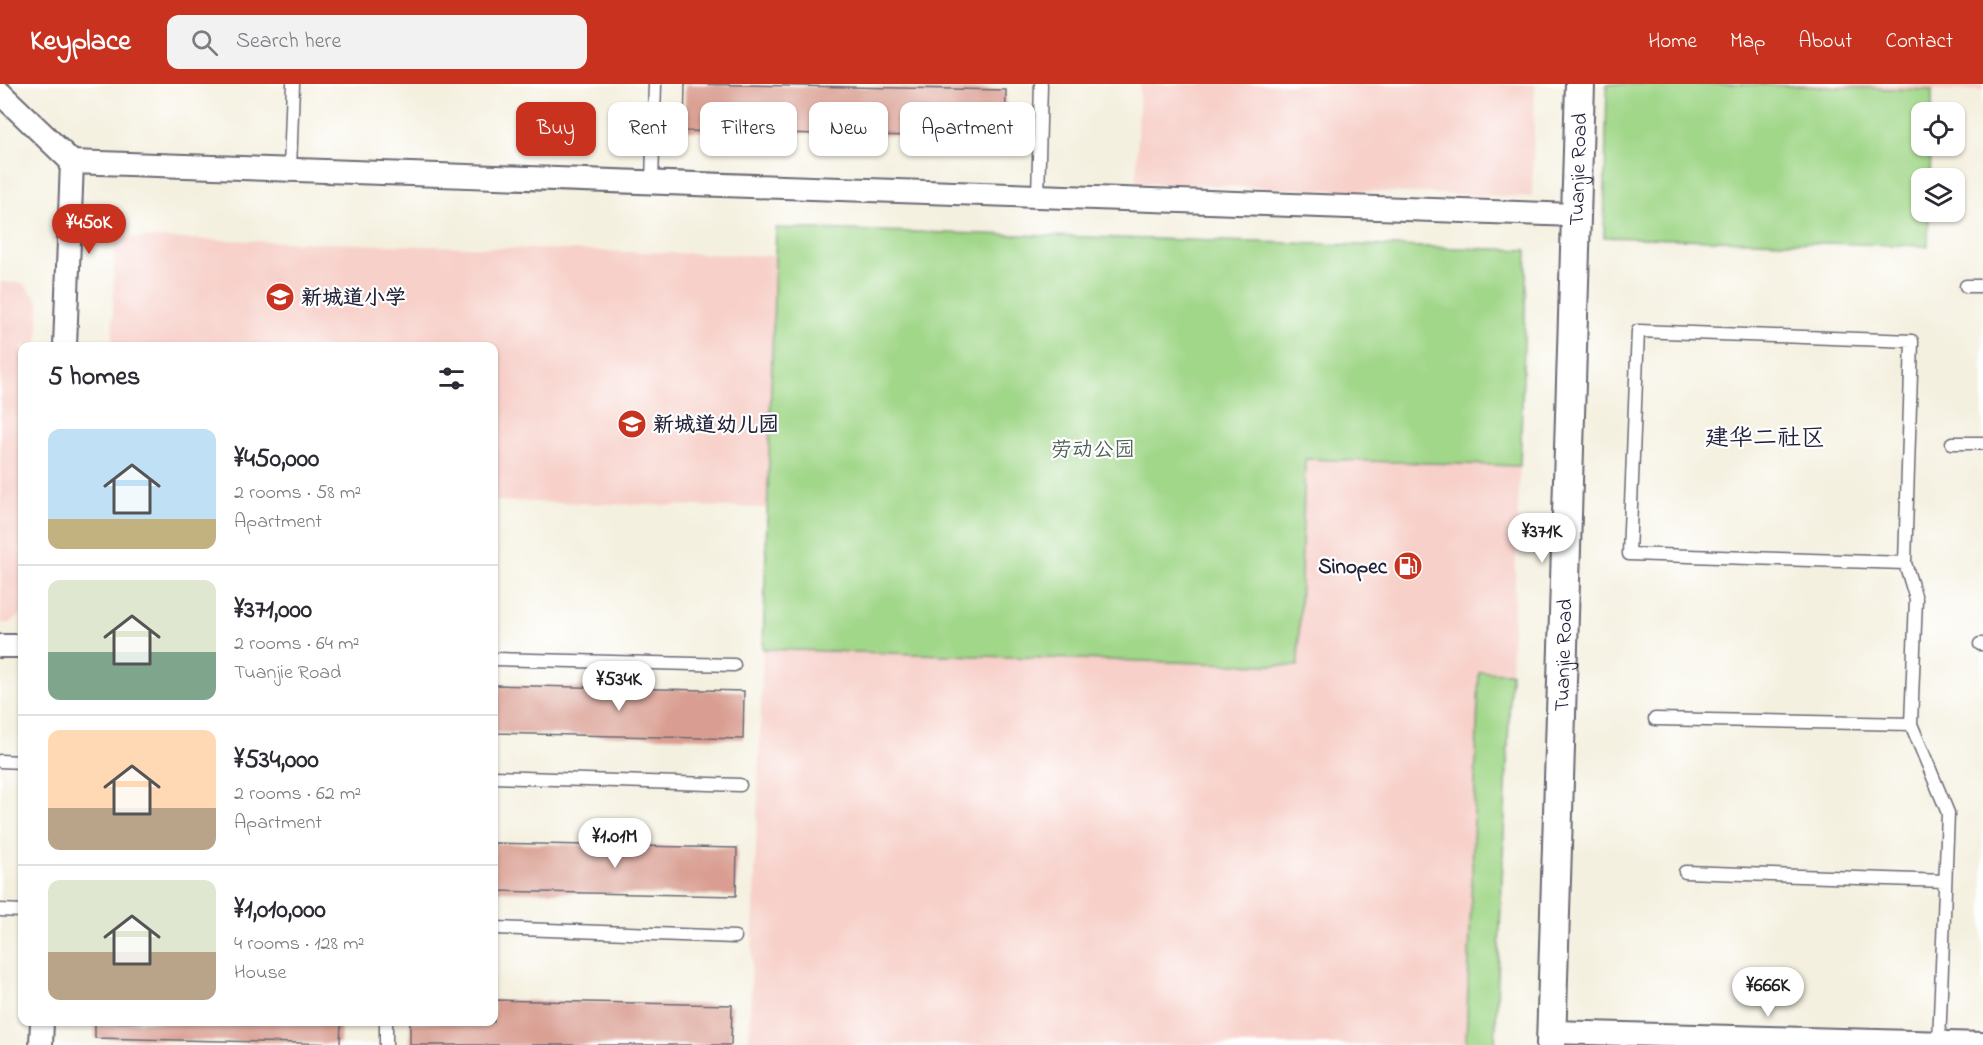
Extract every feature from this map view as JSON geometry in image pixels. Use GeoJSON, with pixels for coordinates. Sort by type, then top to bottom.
{"type":"FeatureCollection","features":[{"type":"Feature","properties":{"kind":"street","name":"Tuanjie Road"},"geometry":{"type":"LineString","coordinates":[[1551,1038],[1580,84]]}},
{"type":"Feature","properties":{"kind":"street"},"geometry":{"type":"LineString","coordinates":[[0,93],[72,162],[1576,215]]}},
{"type":"Feature","properties":{"kind":"street"},"geometry":{"type":"LineString","coordinates":[[65,342],[72,162]]}},
{"type":"Feature","properties":{"kind":"street"},"geometry":{"type":"LineString","coordinates":[[0,646],[18,646]]}},
{"type":"Feature","properties":{"kind":"street"},"geometry":{"type":"LineString","coordinates":[[41,1045],[42,1026]]}},
{"type":"Feature","properties":{"kind":"street"},"geometry":{"type":"LineString","coordinates":[[1551,1038],[1983,1044]]}},
{"type":"Feature","properties":{"kind":"lane"},"geometry":{"type":"LineString","coordinates":[[290,169],[293,84]]}},
{"type":"Feature","properties":{"kind":"lane"},"geometry":{"type":"LineString","coordinates":[[652,182],[655,84]]}},
{"type":"Feature","properties":{"kind":"lane"},"geometry":{"type":"LineString","coordinates":[[1038,196],[1041,84]]}},
{"type":"Feature","properties":{"kind":"lane"},"geometry":{"type":"LineString","coordinates":[[1966,286],[1983,286]]}},
{"type":"Feature","properties":{"kind":"lane"},"geometry":{"type":"LineString","coordinates":[[1905,563],[1629,554],[1638,331],[1912,340],[1905,563],[1916,599],[1911,724],[1948,813],[1939,1043]]}},
{"type":"Feature","properties":{"kind":"lane"},"geometry":{"type":"LineString","coordinates":[[1952,442],[1983,443]]}},
{"type":"Feature","properties":{"kind":"lane"},"geometry":{"type":"LineString","coordinates":[[498,659],[734,665]]}},
{"type":"Feature","properties":{"kind":"lane"},"geometry":{"type":"LineString","coordinates":[[1655,718],[1911,724]]}},
{"type":"Feature","properties":{"kind":"lane"},"geometry":{"type":"LineString","coordinates":[[0,761],[18,762]]}},
{"type":"Feature","properties":{"kind":"lane"},"geometry":{"type":"LineString","coordinates":[[498,777],[740,785]]}},
{"type":"Feature","properties":{"kind":"lane"},"geometry":{"type":"LineString","coordinates":[[1685,872],[1945,881]]}},
{"type":"Feature","properties":{"kind":"lane"},"geometry":{"type":"LineString","coordinates":[[0,910],[18,911]]}},
{"type":"Feature","properties":{"kind":"lane"},"geometry":{"type":"LineString","coordinates":[[498,928],[735,937]]}},
{"type":"Feature","properties":{"kind":"lane"},"geometry":{"type":"LineString","coordinates":[[386,1026],[386,1045]]}},
{"type":"Feature","properties":{"kind":"shaded area"},"geometry":{"type":"Polygon","coordinates":[[[1140,84],[1535,84],[1532,197],[1136,183],[1140,84]]]}},
{"type":"Feature","properties":{"kind":"shaded area"},"geometry":{"type":"Polygon","coordinates":[[[1729,84],[1983,84],[1983,91],[1932,90],[1729,84]]]}},
{"type":"Feature","properties":{"kind":"shaded area","name":"新城道幼儿园"},"geometry":{"type":"Polygon","coordinates":[[[115,237],[775,256],[768,508],[498,501],[498,342],[112,342],[115,237]]]}},
{"type":"Feature","properties":{"kind":"shaded area"},"geometry":{"type":"Polygon","coordinates":[[[0,282],[23,283],[39,301],[38,342],[18,342],[18,616],[10,623],[0,623],[0,282]]]}},
{"type":"Feature","properties":{"kind":"shaded area"},"geometry":{"type":"Polygon","coordinates":[[[1305,459],[1520,466],[1511,673],[1479,672],[1466,1045],[749,1045],[763,649],[1298,666],[1305,459]]]}},
{"type":"Feature","properties":{"kind":"green space"},"geometry":{"type":"Polygon","coordinates":[[[1607,84],[1729,84],[1932,90],[1932,102],[1911,102],[1911,156],[1931,156],[1930,168],[1911,168],[1911,222],[1929,222],[1928,246],[1604,237],[1607,84]]]}},
{"type":"Feature","properties":{"kind":"green space","name":"劳动公园"},"geometry":{"type":"Polygon","coordinates":[[[776,228],[1527,250],[1520,466],[1305,459],[1298,666],[763,649],[776,228]]]}},
{"type":"Feature","properties":{"kind":"green space"},"geometry":{"type":"Polygon","coordinates":[[[1479,672],[1511,673],[1495,1045],[1466,1045],[1479,672]]]}},
{"type":"Feature","properties":{"kind":"building"},"geometry":{"type":"Polygon","coordinates":[[[685,84],[1006,90],[1006,102],[900,102],[900,136],[888,135],[888,102],[809,102],[809,134],[797,133],[797,102],[700,102],[700,131],[688,131],[688,102],[685,102],[685,84]]]}},
{"type":"Feature","properties":{"kind":"building"},"geometry":{"type":"Polygon","coordinates":[[[498,685],[744,691],[743,739],[498,733],[498,685]]]}},
{"type":"Feature","properties":{"kind":"building"},"geometry":{"type":"Polygon","coordinates":[[[498,843],[737,848],[736,896],[498,891],[498,843]]]}},
{"type":"Feature","properties":{"kind":"building"},"geometry":{"type":"Polygon","coordinates":[[[498,1000],[732,1005],[731,1045],[410,1045],[410,1026],[498,1026],[498,1000]]]}},
{"type":"Feature","properties":{"kind":"building"},"geometry":{"type":"Polygon","coordinates":[[[95,1026],[341,1026],[340,1044],[95,1038],[95,1026]]]}},
{"type":"Feature","properties":{"kind":"place","name":"新城道小学"},"geometry":{"type":"Point","coordinates":[280,297]}},
{"type":"Feature","properties":{"kind":"place","name":"新城道幼儿园"},"geometry":{"type":"Point","coordinates":[632,424]}},
{"type":"Feature","properties":{"kind":"place","name":"Sinopec"},"geometry":{"type":"Point","coordinates":[1408,566]}},
{"type":"Feature","properties":{"kind":"district","name":"建华二社区"},"geometry":{"type":"Point","coordinates":[1765,437]}}]}
